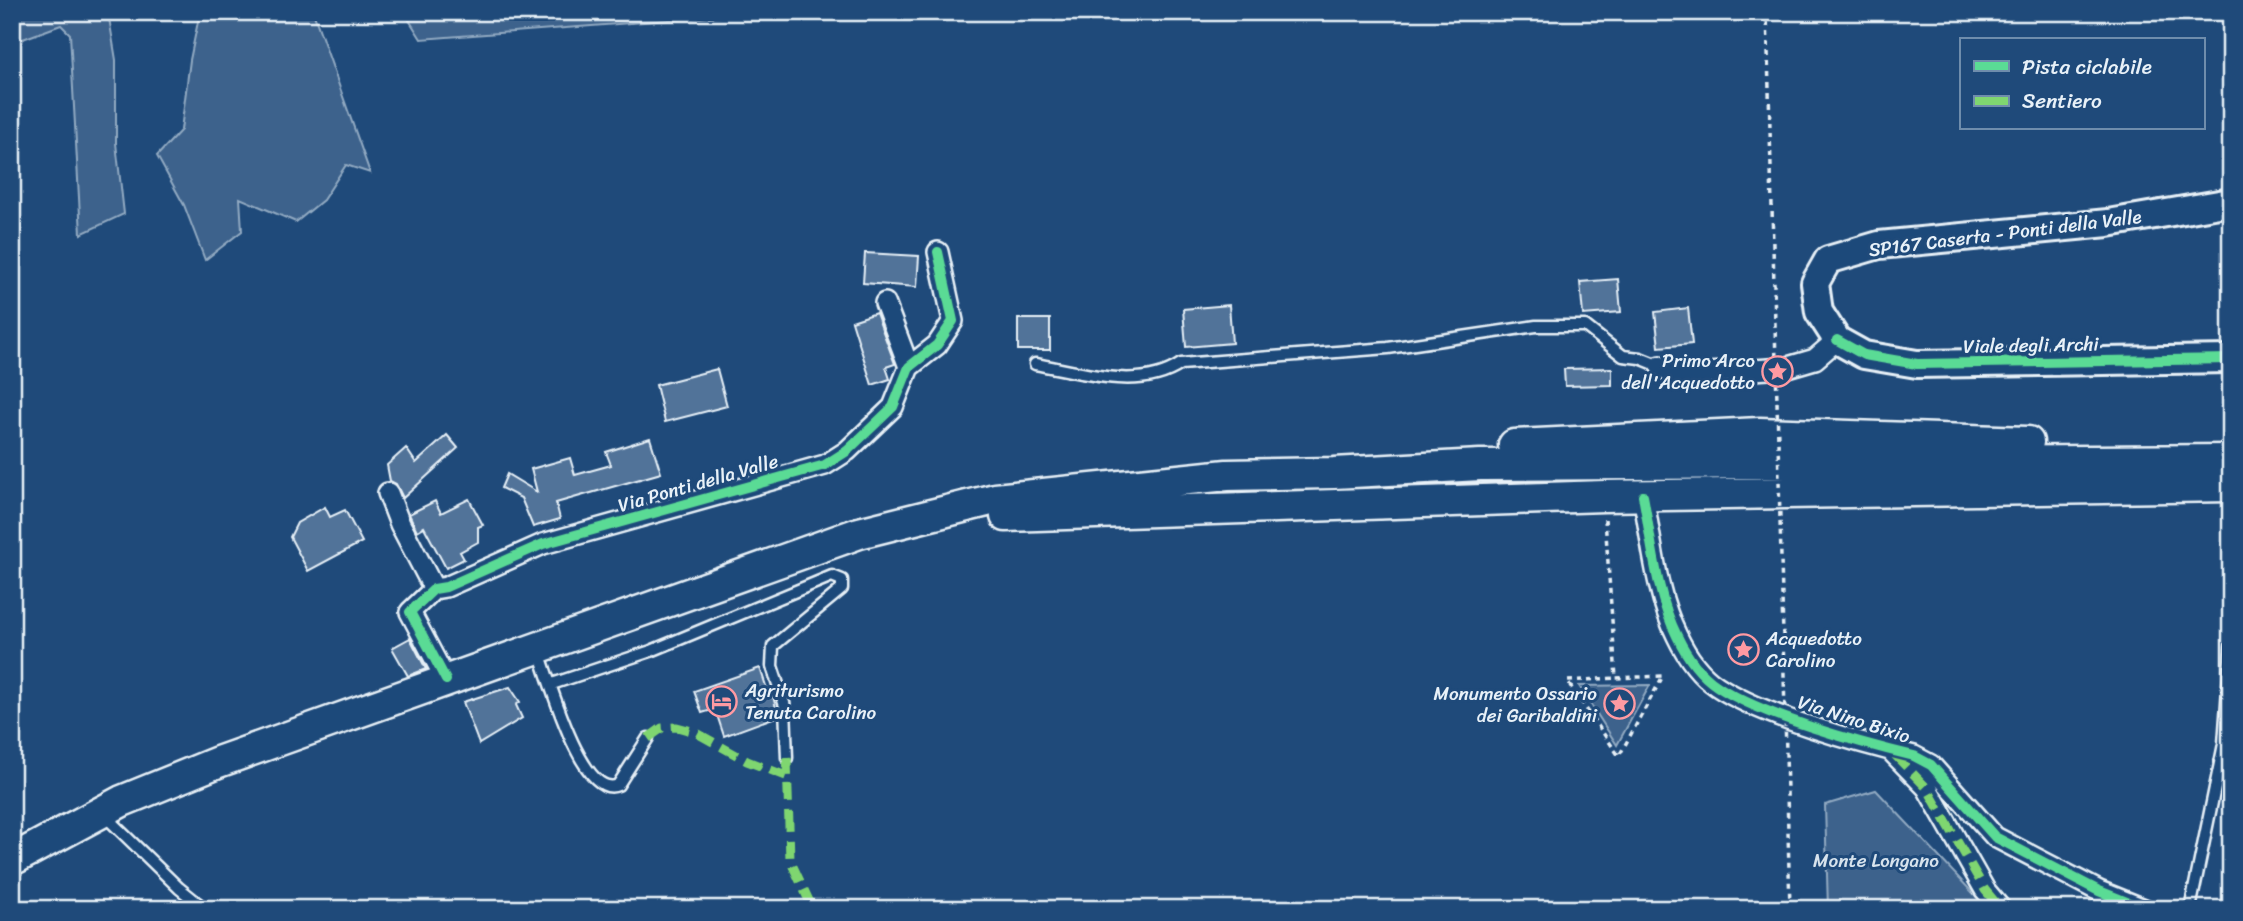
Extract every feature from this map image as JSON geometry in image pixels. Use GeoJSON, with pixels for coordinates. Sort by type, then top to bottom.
{"type":"FeatureCollection","features":[{"type":"Feature","properties":{"kind":"main road","name":"SP167 Caserta - Ponti della Valle"},"geometry":{"type":"LineString","coordinates":[[1837,340],[1824,323],[1815,293],[1823,265],[1838,255],[1879,245],[2108,223],[2231,202]]}},
{"type":"Feature","properties":{"kind":"main road","name":"Viale degli Archi"},"geometry":{"type":"LineString","coordinates":[[1837,340],[1864,355],[1917,364],[2231,359]]}},
{"type":"Feature","properties":{"kind":"main road"},"geometry":{"type":"LineString","coordinates":[[12,860],[101,812],[218,762],[859,533],[995,499],[1458,448],[1760,433],[2148,447],[2231,453]]}},
{"type":"Feature","properties":{"kind":"main road"},"geometry":{"type":"LineString","coordinates":[[1227,475],[1334,473],[1480,465],[2231,460]]}},
{"type":"Feature","properties":{"kind":"main road"},"geometry":{"type":"LineString","coordinates":[[918,520],[1115,510],[1604,496],[2231,486]]}},
{"type":"Feature","properties":{"kind":"street"},"geometry":{"type":"LineString","coordinates":[[885,303],[909,367],[937,345],[953,321],[938,253]]}},
{"type":"Feature","properties":{"kind":"street"},"geometry":{"type":"LineString","coordinates":[[1660,366],[1676,376],[1784,368],[1815,359],[1837,340]]}},
{"type":"Feature","properties":{"kind":"street","name":"Via Ponti della Valle"},"geometry":{"type":"LineString","coordinates":[[446,681],[410,612],[434,589],[446,587],[543,544],[825,465],[847,452],[893,407],[909,367]]}},
{"type":"Feature","properties":{"kind":"street"},"geometry":{"type":"LineString","coordinates":[[387,493],[434,589]]}},
{"type":"Feature","properties":{"kind":"street","name":"Via Nino Bixio"},"geometry":{"type":"LineString","coordinates":[[1643,496],[1668,615],[1685,652],[1707,678],[1738,697],[1799,721],[1914,756],[1931,765],[1995,837],[2099,891],[2144,909]]}},
{"type":"Feature","properties":{"kind":"street"},"geometry":{"type":"LineString","coordinates":[[1890,750],[1927,788],[1985,890],[2001,909]]}},
{"type":"Feature","properties":{"kind":"lane"},"geometry":{"type":"LineString","coordinates":[[1035,363],[1105,378],[1164,375],[1181,364],[1388,348],[1536,326],[1585,326],[1623,356],[1640,358],[1660,366]]}},
{"type":"Feature","properties":{"kind":"lane"},"geometry":{"type":"LineString","coordinates":[[552,684],[651,651],[832,576],[842,580],[842,589],[773,646],[770,655],[785,706],[787,758]]}},
{"type":"Feature","properties":{"kind":"lane"},"geometry":{"type":"LineString","coordinates":[[2190,909],[2224,744],[2231,646]]}},
{"type":"Feature","properties":{"kind":"lane"},"geometry":{"type":"LineString","coordinates":[[537,648],[576,751],[592,778],[602,787],[610,789],[618,785],[648,738]]}},
{"type":"Feature","properties":{"kind":"lane"},"geometry":{"type":"LineString","coordinates":[[101,812],[178,888],[205,909]]}},
{"type":"Feature","properties":{"kind":"path"},"geometry":{"type":"LineString","coordinates":[[1767,12],[1790,909]]}},
{"type":"Feature","properties":{"kind":"path"},"geometry":{"type":"LineString","coordinates":[[1604,496],[1616,678]]}},
{"type":"Feature","properties":{"kind":"path"},"geometry":{"type":"LineString","coordinates":[[1663,676],[1619,756],[1567,681],[1616,678],[1663,676]]}},
{"type":"Feature","properties":{"kind":"green space"},"geometry":{"type":"Polygon","coordinates":[[[12,12],[108,12],[116,60],[116,143],[124,214],[81,234],[70,34],[61,25],[12,43],[12,12]]]}},
{"type":"Feature","properties":{"kind":"green space"},"geometry":{"type":"Polygon","coordinates":[[[200,12],[313,12],[370,173],[346,165],[323,200],[296,222],[240,198],[242,231],[205,260],[184,205],[157,156],[181,130],[190,60],[200,12]]]}},
{"type":"Feature","properties":{"kind":"green space"},"geometry":{"type":"Polygon","coordinates":[[[404,12],[719,12],[723,16],[421,39],[404,12]]]}},
{"type":"Feature","properties":{"kind":"green space"},"geometry":{"type":"Polygon","coordinates":[[[1650,685],[1617,745],[1579,686],[1650,685]]]}},
{"type":"Feature","properties":{"kind":"green space","name":"Monte Longano"},"geometry":{"type":"Polygon","coordinates":[[[1876,790],[1988,909],[1828,909],[1825,805],[1876,790]]]}},
{"type":"Feature","properties":{"kind":"building"},"geometry":{"type":"Polygon","coordinates":[[[865,253],[919,256],[917,287],[863,283],[865,253]]]}},
{"type":"Feature","properties":{"kind":"building"},"geometry":{"type":"Polygon","coordinates":[[[1618,279],[1621,312],[1583,315],[1580,282],[1618,279]]]}},
{"type":"Feature","properties":{"kind":"building"},"geometry":{"type":"Polygon","coordinates":[[[1229,305],[1232,343],[1186,347],[1183,309],[1229,305]]]}},
{"type":"Feature","properties":{"kind":"building"},"geometry":{"type":"Polygon","coordinates":[[[1688,308],[1692,344],[1659,347],[1655,312],[1688,308]]]}},
{"type":"Feature","properties":{"kind":"building"},"geometry":{"type":"Polygon","coordinates":[[[876,313],[895,364],[886,367],[890,379],[872,385],[852,321],[876,313]]]}},
{"type":"Feature","properties":{"kind":"building"},"geometry":{"type":"Polygon","coordinates":[[[1018,319],[1050,319],[1050,350],[1018,350],[1018,319]]]}},
{"type":"Feature","properties":{"kind":"building"},"geometry":{"type":"Polygon","coordinates":[[[1612,368],[1612,385],[1565,386],[1564,369],[1612,368]]]}},
{"type":"Feature","properties":{"kind":"building"},"geometry":{"type":"Polygon","coordinates":[[[717,369],[727,406],[665,422],[656,385],[717,369]]]}},
{"type":"Feature","properties":{"kind":"building"},"geometry":{"type":"Polygon","coordinates":[[[447,435],[458,448],[403,498],[396,484],[390,481],[387,465],[406,448],[416,463],[447,435]]]}},
{"type":"Feature","properties":{"kind":"building"},"geometry":{"type":"Polygon","coordinates":[[[650,438],[661,473],[556,503],[560,519],[533,527],[521,498],[501,488],[507,474],[537,492],[531,469],[570,458],[575,475],[611,465],[606,452],[650,438]]]}},
{"type":"Feature","properties":{"kind":"building"},"geometry":{"type":"Polygon","coordinates":[[[469,499],[483,525],[478,527],[478,542],[460,552],[464,559],[446,568],[424,527],[417,531],[409,514],[435,501],[441,513],[469,499]]]}},
{"type":"Feature","properties":{"kind":"building"},"geometry":{"type":"Polygon","coordinates":[[[325,507],[330,517],[345,510],[362,542],[308,571],[290,537],[297,523],[325,507]]]}},
{"type":"Feature","properties":{"kind":"building"},"geometry":{"type":"Polygon","coordinates":[[[410,638],[426,669],[408,676],[392,648],[410,638]]]}},
{"type":"Feature","properties":{"kind":"building","name":"Agriturismo Tenuta Carolino"},"geometry":{"type":"Polygon","coordinates":[[[760,668],[770,698],[773,696],[778,716],[724,736],[715,709],[702,713],[694,691],[760,668]]]}},
{"type":"Feature","properties":{"kind":"building"},"geometry":{"type":"Polygon","coordinates":[[[510,687],[520,702],[516,705],[522,718],[479,744],[463,702],[510,687]]]}},
{"type":"Feature","properties":{"kind":"marked path"},"geometry":{"type":"LineString","coordinates":[[648,738],[662,728],[677,727],[695,732],[747,761],[786,776]]}},
{"type":"Feature","properties":{"kind":"marked path"},"geometry":{"type":"LineString","coordinates":[[1894,754],[1927,788],[1985,890],[2001,909]]}},
{"type":"Feature","properties":{"kind":"marked path"},"geometry":{"type":"LineString","coordinates":[[787,758],[790,860],[813,909]]}},
{"type":"Feature","properties":{"kind":"cycle path"},"geometry":{"type":"LineString","coordinates":[[446,680],[410,612],[434,589],[446,587],[543,544],[825,465],[847,451],[893,407],[909,367],[937,345],[953,321],[938,252]]}},
{"type":"Feature","properties":{"kind":"cycle path"},"geometry":{"type":"LineString","coordinates":[[1837,340],[1864,355],[1917,364],[2231,359]]}},
{"type":"Feature","properties":{"kind":"cycle path"},"geometry":{"type":"LineString","coordinates":[[1643,496],[1656,568],[1670,620],[1689,657],[1710,681],[1736,697],[1785,718],[1914,756],[1931,765],[1995,837],[2099,891],[2144,909]]}},
{"type":"Feature","properties":{"kind":"place","name":"Primo Arco dell'Acquedotto"},"geometry":{"type":"Point","coordinates":[1778,371]}},
{"type":"Feature","properties":{"kind":"place","name":"Acquedotto Carolino"},"geometry":{"type":"Point","coordinates":[1743,649]}},
{"type":"Feature","properties":{"kind":"place","name":"Agriturismo Tenuta Carolino"},"geometry":{"type":"Point","coordinates":[722,701]}},
{"type":"Feature","properties":{"kind":"place","name":"Monumento Ossario dei Garibaldini"},"geometry":{"type":"Point","coordinates":[1620,704]}}]}
